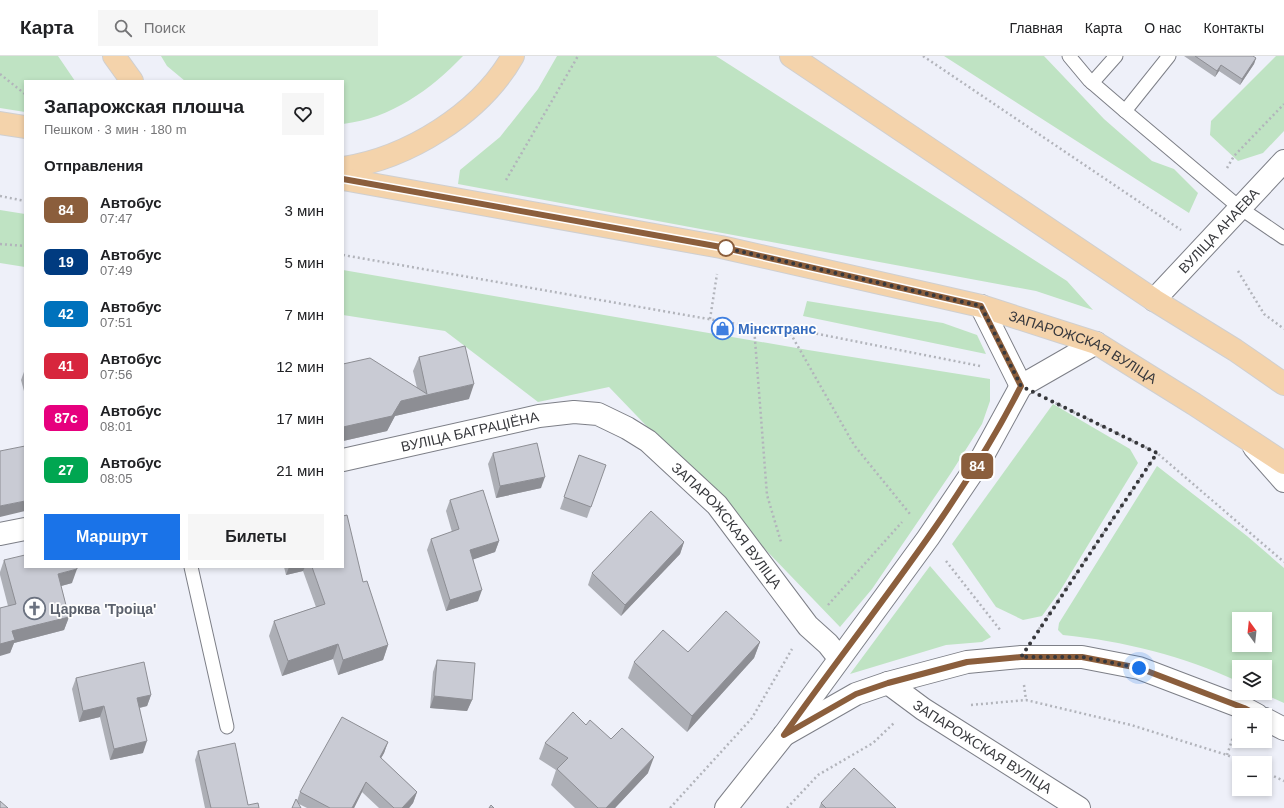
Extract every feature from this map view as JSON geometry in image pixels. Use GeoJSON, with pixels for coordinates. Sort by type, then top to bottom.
{"type":"FeatureCollection","features":[{"type":"Feature","properties":{"kind":"main road"},"geometry":{"type":"LineString","coordinates":[[114,56],[131,80]]}},
{"type":"Feature","properties":{"kind":"main road"},"geometry":{"type":"LineString","coordinates":[[344,168],[392,155],[436,133],[475,103],[507,66],[513,56]]}},
{"type":"Feature","properties":{"kind":"main road"},"geometry":{"type":"LineString","coordinates":[[791,56],[1154,300],[1235,350],[1284,384]]}},
{"type":"Feature","properties":{"kind":"main road"},"geometry":{"type":"LineString","coordinates":[[0,123],[24,127]]}},
{"type":"Feature","properties":{"kind":"main road","name":"ЗАПАРОЖСКАЯ ВУЛІЦА"},"geometry":{"type":"LineString","coordinates":[[344,179],[721,247],[981,306],[1096,343],[1246,437],[1284,463]]}},
{"type":"Feature","properties":{"kind":"street","name":"ВУЛІЦА АНАЕВА"},"geometry":{"type":"LineString","coordinates":[[1154,300],[1284,161]]}},
{"type":"Feature","properties":{"kind":"street"},"geometry":{"type":"LineString","coordinates":[[981,306],[1021,386]]}},
{"type":"Feature","properties":{"kind":"street"},"geometry":{"type":"LineString","coordinates":[[726,808],[784,735],[928,538],[980,461],[1021,386],[1096,343]]}},
{"type":"Feature","properties":{"kind":"street","name":"ВУЛІЦА БАГРАЦІЁНА"},"geometry":{"type":"LineString","coordinates":[[344,460],[539,416],[574,412],[598,414]]}},
{"type":"Feature","properties":{"kind":"street","name":"ЗАПАРОЖСКАЯ ВУЛІЦА"},"geometry":{"type":"LineString","coordinates":[[598,414],[627,428],[648,441],[717,505],[808,626],[828,644],[839,658]]}},
{"type":"Feature","properties":{"kind":"street"},"geometry":{"type":"LineString","coordinates":[[1246,437],[1284,481]]}},
{"type":"Feature","properties":{"kind":"street"},"geometry":{"type":"LineString","coordinates":[[0,534],[24,529]]}},
{"type":"Feature","properties":{"kind":"street","name":"ЗАПАРОЖСКАЯ ВУЛІЦА"},"geometry":{"type":"LineString","coordinates":[[784,735],[856,694],[888,683],[967,662],[1021,657],[1082,657],[1139,668],[1244,708]]}},
{"type":"Feature","properties":{"kind":"street","name":"ЗАПАРОЖСКАЯ ВУЛІЦА"},"geometry":{"type":"LineString","coordinates":[[888,683],[923,709],[1079,808]]}},
{"type":"Feature","properties":{"kind":"street"},"geometry":{"type":"LineString","coordinates":[[1272,723],[1284,729]]}},
{"type":"Feature","properties":{"kind":"lane"},"geometry":{"type":"LineString","coordinates":[[1069,56],[1092,83],[1125,111],[1240,208],[1284,238]]}},
{"type":"Feature","properties":{"kind":"lane"},"geometry":{"type":"LineString","coordinates":[[1092,83],[1116,56]]}},
{"type":"Feature","properties":{"kind":"lane"},"geometry":{"type":"LineString","coordinates":[[1125,111],[1169,56]]}},
{"type":"Feature","properties":{"kind":"lane"},"geometry":{"type":"LineString","coordinates":[[191,568],[228,727]]}},
{"type":"Feature","properties":{"kind":"path"},"geometry":{"type":"LineString","coordinates":[[504,184],[578,56]]}},
{"type":"Feature","properties":{"kind":"path"},"geometry":{"type":"LineString","coordinates":[[923,56],[1185,233]]}},
{"type":"Feature","properties":{"kind":"path"},"geometry":{"type":"LineString","coordinates":[[0,74],[24,93]]}},
{"type":"Feature","properties":{"kind":"path"},"geometry":{"type":"LineString","coordinates":[[1215,187],[1234,156],[1284,104]]}},
{"type":"Feature","properties":{"kind":"path"},"geometry":{"type":"LineString","coordinates":[[0,196],[24,201]]}},
{"type":"Feature","properties":{"kind":"path"},"geometry":{"type":"LineString","coordinates":[[0,244],[24,246]]}},
{"type":"Feature","properties":{"kind":"path"},"geometry":{"type":"LineString","coordinates":[[710,319],[721,247]]}},
{"type":"Feature","properties":{"kind":"path"},"geometry":{"type":"LineString","coordinates":[[344,254],[754,327],[788,328],[983,366]]}},
{"type":"Feature","properties":{"kind":"path"},"geometry":{"type":"LineString","coordinates":[[1238,271],[1264,314],[1284,329]]}},
{"type":"Feature","properties":{"kind":"path"},"geometry":{"type":"LineString","coordinates":[[1021,386],[1157,453],[1284,562]]}},
{"type":"Feature","properties":{"kind":"path"},"geometry":{"type":"LineString","coordinates":[[1021,657],[1157,453]]}},
{"type":"Feature","properties":{"kind":"path"},"geometry":{"type":"LineString","coordinates":[[808,626],[910,514]]}},
{"type":"Feature","properties":{"kind":"path"},"geometry":{"type":"LineString","coordinates":[[1227,754],[1232,741]]}},
{"type":"Feature","properties":{"kind":"path"},"geometry":{"type":"LineString","coordinates":[[1272,775],[1284,781]]}},
{"type":"Feature","properties":{"kind":"green space"},"geometry":{"type":"Polygon","coordinates":[[[0,56],[58,56],[74,80],[24,80],[24,112],[0,108],[0,56]]]}},
{"type":"Feature","properties":{"kind":"green space"},"geometry":{"type":"Polygon","coordinates":[[[161,56],[463,56],[423,91],[394,109],[378,116],[344,124],[344,80],[184,80],[167,66],[161,56]]]}},
{"type":"Feature","properties":{"kind":"green space"},"geometry":{"type":"Polygon","coordinates":[[[557,56],[716,56],[1067,281],[1093,310],[1036,291],[458,184],[460,170],[500,137],[538,89],[557,56]]]}},
{"type":"Feature","properties":{"kind":"green space"},"geometry":{"type":"Polygon","coordinates":[[[944,56],[1044,56],[1104,119],[1152,161],[1174,169],[1198,193],[1189,213],[944,56]]]}},
{"type":"Feature","properties":{"kind":"green space"},"geometry":{"type":"Polygon","coordinates":[[[1276,56],[1284,56],[1284,131],[1263,153],[1238,161],[1210,135],[1211,121],[1276,56]]]}},
{"type":"Feature","properties":{"kind":"green space"},"geometry":{"type":"Polygon","coordinates":[[[0,210],[24,214],[24,267],[0,263],[0,210]]]}},
{"type":"Feature","properties":{"kind":"green space"},"geometry":{"type":"Polygon","coordinates":[[[344,270],[808,350],[990,379],[990,401],[982,424],[951,473],[872,589],[840,627],[609,387],[538,402],[445,331],[344,315],[344,270]]]}},
{"type":"Feature","properties":{"kind":"green space"},"geometry":{"type":"Polygon","coordinates":[[[807,301],[943,323],[977,335],[986,354],[803,316],[807,301]]]}},
{"type":"Feature","properties":{"kind":"green space"},"geometry":{"type":"Polygon","coordinates":[[[1053,404],[1130,449],[1138,463],[1060,591],[1042,616],[1023,620],[996,607],[952,544],[1053,404]]]}},
{"type":"Feature","properties":{"kind":"green space"},"geometry":{"type":"Polygon","coordinates":[[[1157,466],[1247,536],[1284,568],[1284,703],[1272,698],[1272,660],[1232,660],[1232,679],[1175,657],[1108,641],[1063,635],[1058,630],[1059,623],[1157,466]]]}},
{"type":"Feature","properties":{"kind":"green space"},"geometry":{"type":"Polygon","coordinates":[[[930,566],[991,637],[982,642],[946,645],[850,674],[930,566]]]}},
{"type":"Feature","properties":{"kind":"building"},"geometry":{"type":"Polygon","coordinates":[[[1195,56],[1253,56],[1256,58],[1242,79],[1221,65],[1217,71],[1195,56]]]}},
{"type":"Feature","properties":{"kind":"building"},"geometry":{"type":"Polygon","coordinates":[[[465,346],[474,384],[401,401],[392,416],[344,427],[344,364],[370,358],[427,394],[419,357],[465,346]]]}},
{"type":"Feature","properties":{"kind":"building"},"geometry":{"type":"Polygon","coordinates":[[[537,443],[545,477],[500,486],[493,453],[537,443]]]}},
{"type":"Feature","properties":{"kind":"building"},"geometry":{"type":"Polygon","coordinates":[[[24,446],[24,501],[0,506],[0,451],[24,446]]]}},
{"type":"Feature","properties":{"kind":"building"},"geometry":{"type":"Polygon","coordinates":[[[579,455],[606,465],[591,507],[564,497],[579,455]]]}},
{"type":"Feature","properties":{"kind":"building"},"geometry":{"type":"Polygon","coordinates":[[[483,490],[499,541],[470,550],[482,590],[450,600],[431,539],[459,529],[450,500],[483,490]]]}},
{"type":"Feature","properties":{"kind":"building"},"geometry":{"type":"Polygon","coordinates":[[[651,511],[684,542],[625,605],[592,573],[651,511]]]}},
{"type":"Feature","properties":{"kind":"building"},"geometry":{"type":"Polygon","coordinates":[[[347,515],[363,582],[367,581],[388,645],[343,660],[338,644],[288,661],[274,621],[325,604],[312,568],[344,568],[344,516],[347,515]]]}},
{"type":"Feature","properties":{"kind":"building","name":"Царква 'Троіца'"},"geometry":{"type":"Polygon","coordinates":[[[24,555],[24,568],[77,568],[58,574],[69,617],[12,631],[15,640],[0,644],[0,608],[16,604],[4,560],[24,555]]]}},
{"type":"Feature","properties":{"kind":"building"},"geometry":{"type":"Polygon","coordinates":[[[726,611],[760,642],[692,716],[634,662],[663,630],[688,652],[726,611]]]}},
{"type":"Feature","properties":{"kind":"building"},"geometry":{"type":"Polygon","coordinates":[[[437,660],[475,663],[472,700],[434,696],[437,660]]]}},
{"type":"Feature","properties":{"kind":"building"},"geometry":{"type":"Polygon","coordinates":[[[144,662],[151,695],[137,698],[147,741],[114,749],[104,706],[83,711],[76,678],[144,662]]]}},
{"type":"Feature","properties":{"kind":"building"},"geometry":{"type":"Polygon","coordinates":[[[573,712],[586,725],[590,720],[611,739],[622,728],[654,757],[606,808],[598,808],[557,769],[568,758],[545,743],[573,712]]]}},
{"type":"Feature","properties":{"kind":"building"},"geometry":{"type":"Polygon","coordinates":[[[342,717],[388,742],[380,757],[417,792],[402,808],[394,808],[366,782],[352,808],[330,808],[300,792],[342,717]]]}},
{"type":"Feature","properties":{"kind":"building"},"geometry":{"type":"Polygon","coordinates":[[[235,743],[248,805],[258,803],[259,808],[211,808],[198,751],[235,743]]]}},
{"type":"Feature","properties":{"kind":"building"},"geometry":{"type":"Polygon","coordinates":[[[854,768],[896,808],[826,808],[821,803],[854,768]]]}},
{"type":"Feature","properties":{"kind":"building"},"geometry":{"type":"Polygon","coordinates":[[[296,799],[301,808],[292,808],[296,799]]]}},
{"type":"Feature","properties":{"kind":"building"},"geometry":{"type":"Polygon","coordinates":[[[0,801],[8,808],[0,808],[0,801]]]}},
{"type":"Feature","properties":{"kind":"bus line","name":"84"},"geometry":{"type":"LineString","coordinates":[[344,179],[721,247],[981,306],[1021,386],[980,461],[928,538],[784,735],[856,694],[888,683],[927,671],[967,662],[1021,657],[1082,657],[1139,668],[1244,708]]}},
{"type":"Feature","properties":{"kind":"place","name":"Мінсктранс"},"geometry":{"type":"Point","coordinates":[722,329]}},
{"type":"Feature","properties":{"kind":"place","name":"Царква 'Троіца'"},"geometry":{"type":"Point","coordinates":[34,609]}},
{"type":"Feature","properties":{"kind":"route"},"geometry":{"type":"LineString","coordinates":[[726,248],[721,247],[981,306],[1021,386],[1157,453],[1021,657],[1082,657],[1139,668]]}}]}
